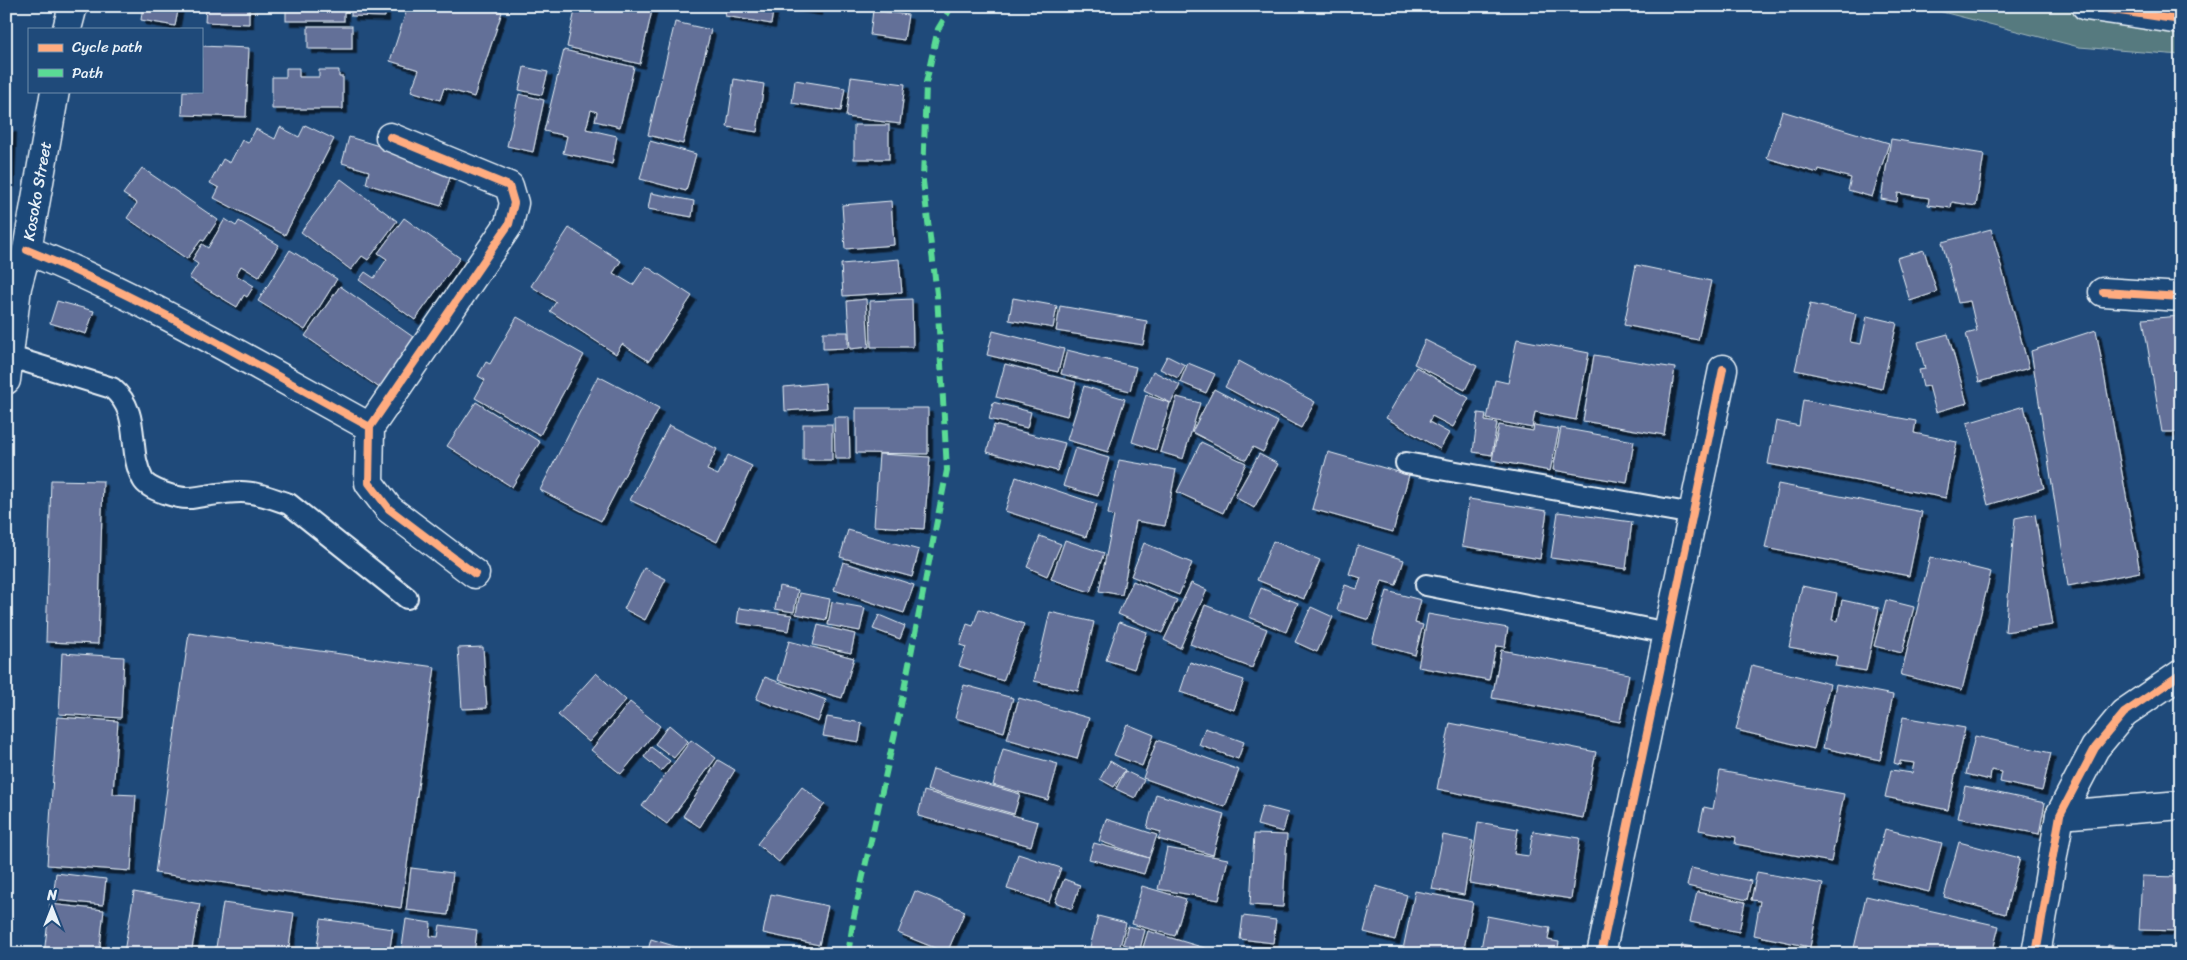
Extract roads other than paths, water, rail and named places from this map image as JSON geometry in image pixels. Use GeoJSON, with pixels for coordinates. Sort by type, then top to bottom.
{"type":"FeatureCollection","features":[{"type":"Feature","properties":{"kind":"street"},"geometry":{"type":"LineString","coordinates":[[67,28],[73,6]]}},
{"type":"Feature","properties":{"kind":"street"},"geometry":{"type":"LineString","coordinates":[[2086,6],[2181,20]]}},
{"type":"Feature","properties":{"kind":"street","name":"Kosoko Street"},"geometry":{"type":"LineString","coordinates":[[7,368],[12,287],[27,250],[55,92]]}},
{"type":"Feature","properties":{"kind":"street"},"geometry":{"type":"LineString","coordinates":[[390,137],[509,186],[514,203],[508,224],[370,427],[369,483],[389,509],[475,574]]}},
{"type":"Feature","properties":{"kind":"street"},"geometry":{"type":"LineString","coordinates":[[27,250],[76,270],[122,293],[370,427]]}},
{"type":"Feature","properties":{"kind":"street"},"geometry":{"type":"LineString","coordinates":[[2103,292],[2181,297]]}},
{"type":"Feature","properties":{"kind":"street"},"geometry":{"type":"LineString","coordinates":[[1601,954],[1723,369]]}},
{"type":"Feature","properties":{"kind":"street"},"geometry":{"type":"LineString","coordinates":[[2036,954],[2060,815],[2095,748],[2124,713],[2181,674]]}},
{"type":"Feature","properties":{"kind":"street"},"geometry":{"type":"LineString","coordinates":[[2060,815],[2181,805]]}},
{"type":"Feature","properties":{"kind":"lane"},"geometry":{"type":"LineString","coordinates":[[7,368],[112,388],[127,403],[138,472],[145,484],[161,492],[189,498],[243,492],[266,496],[289,504],[407,598]]}},
{"type":"Feature","properties":{"kind":"lane"},"geometry":{"type":"LineString","coordinates":[[1406,463],[1693,514]]}},
{"type":"Feature","properties":{"kind":"lane"},"geometry":{"type":"LineString","coordinates":[[1426,585],[1668,633]]}}]}
